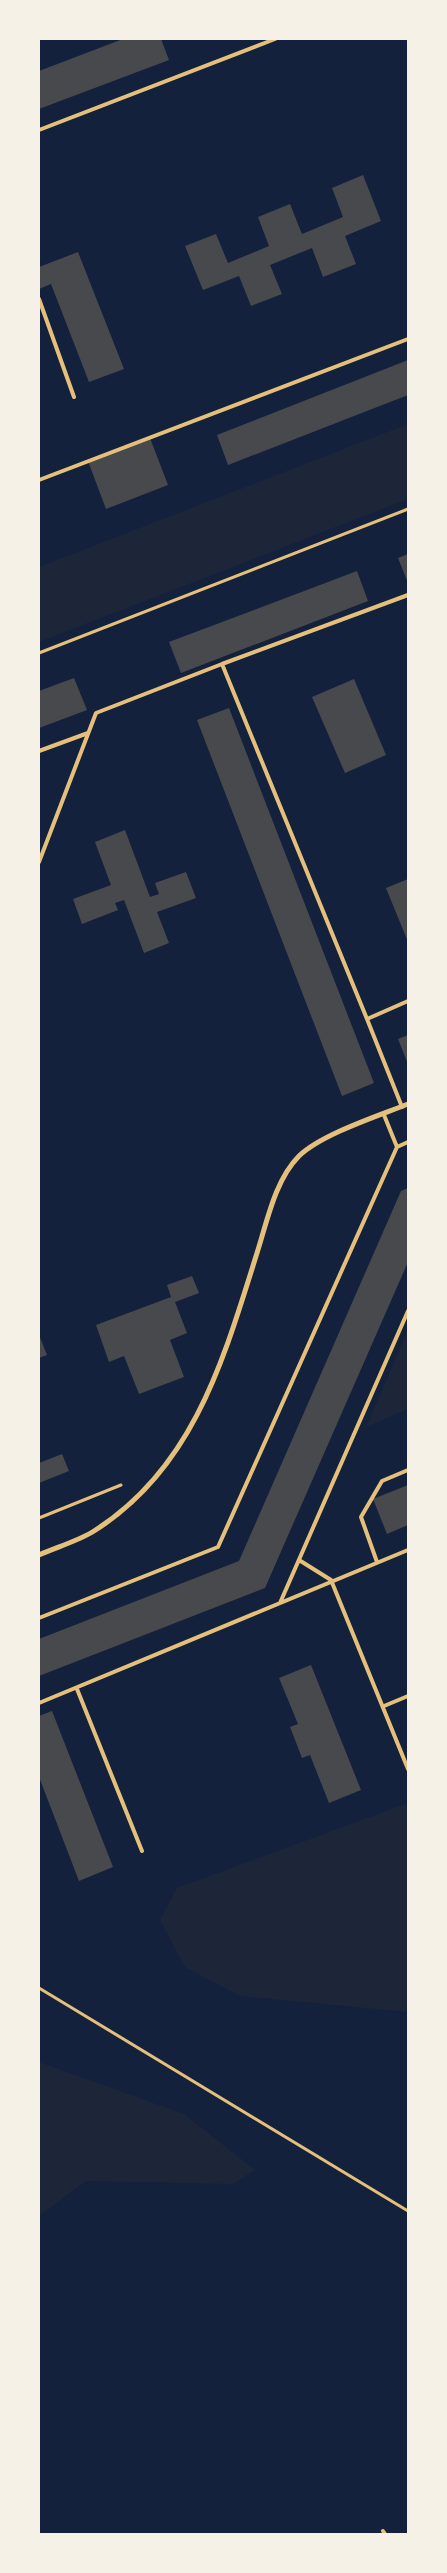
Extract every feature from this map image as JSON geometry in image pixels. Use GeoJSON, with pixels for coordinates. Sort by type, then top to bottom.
{"type":"FeatureCollection","features":[{"type":"Feature","properties":{"kind":"street"},"geometry":{"type":"LineString","coordinates":[[39,1555],[94,1532],[136,1499],[174,1454],[200,1413],[222,1364],[270,1212],[283,1178],[299,1157],[320,1141],[408,1104]]}},
{"type":"Feature","properties":{"kind":"lane"},"geometry":{"type":"LineString","coordinates":[[39,130],[275,39]]}},
{"type":"Feature","properties":{"kind":"lane"},"geometry":{"type":"LineString","coordinates":[[39,299],[74,396]]}},
{"type":"Feature","properties":{"kind":"lane"},"geometry":{"type":"LineString","coordinates":[[39,480],[408,339]]}},
{"type":"Feature","properties":{"kind":"lane"},"geometry":{"type":"LineString","coordinates":[[39,862],[96,713],[408,595]]}},
{"type":"Feature","properties":{"kind":"lane"},"geometry":{"type":"LineString","coordinates":[[222,664],[402,1107]]}},
{"type":"Feature","properties":{"kind":"lane"},"geometry":{"type":"LineString","coordinates":[[39,751],[88,733]]}},
{"type":"Feature","properties":{"kind":"lane"},"geometry":{"type":"LineString","coordinates":[[367,1019],[408,1001]]}},
{"type":"Feature","properties":{"kind":"lane"},"geometry":{"type":"LineString","coordinates":[[384,1115],[397,1147]]}},
{"type":"Feature","properties":{"kind":"lane"},"geometry":{"type":"LineString","coordinates":[[39,1618],[218,1546],[397,1147],[408,1142]]}},
{"type":"Feature","properties":{"kind":"lane"},"geometry":{"type":"LineString","coordinates":[[280,1603],[408,1311]]}},
{"type":"Feature","properties":{"kind":"lane"},"geometry":{"type":"LineString","coordinates":[[377,1562],[361,1517],[382,1481],[408,1470]]}},
{"type":"Feature","properties":{"kind":"lane"},"geometry":{"type":"LineString","coordinates":[[39,1704],[331,1580],[408,1550]]}},
{"type":"Feature","properties":{"kind":"lane"},"geometry":{"type":"LineString","coordinates":[[300,1560],[331,1580],[384,1706],[408,1769]]}},
{"type":"Feature","properties":{"kind":"lane"},"geometry":{"type":"LineString","coordinates":[[77,1689],[142,1851]]}},
{"type":"Feature","properties":{"kind":"lane"},"geometry":{"type":"LineString","coordinates":[[384,1706],[408,1696]]}},
{"type":"Feature","properties":{"kind":"path"},"geometry":{"type":"LineString","coordinates":[[39,653],[408,509]]}},
{"type":"Feature","properties":{"kind":"path"},"geometry":{"type":"LineString","coordinates":[[39,1518],[121,1485]]}},
{"type":"Feature","properties":{"kind":"path"},"geometry":{"type":"LineString","coordinates":[[39,1988],[408,2212]]}},
{"type":"Feature","properties":{"kind":"shaded area"},"geometry":{"type":"Polygon","coordinates":[[[408,424],[408,499],[39,642],[39,567],[408,424]]]}},
{"type":"Feature","properties":{"kind":"shaded area"},"geometry":{"type":"Polygon","coordinates":[[[408,1330],[408,1409],[366,1427],[408,1330]]]}},
{"type":"Feature","properties":{"kind":"shaded area"},"geometry":{"type":"Polygon","coordinates":[[[405,1804],[408,1805],[408,2012],[240,1996],[185,1967],[160,1920],[177,1888],[405,1804]]]}},
{"type":"Feature","properties":{"kind":"shaded area"},"geometry":{"type":"Polygon","coordinates":[[[39,2062],[184,2114],[255,2170],[233,2184],[86,2181],[39,2216],[39,2062]]]}},
{"type":"Feature","properties":{"kind":"building"},"geometry":{"type":"Polygon","coordinates":[[[123,39],[161,39],[169,60],[39,109],[39,71],[123,39]]]}},
{"type":"Feature","properties":{"kind":"building"},"geometry":{"type":"Polygon","coordinates":[[[363,175],[381,221],[345,236],[356,264],[323,277],[312,248],[270,265],[282,294],[251,306],[239,276],[203,290],[185,246],[216,234],[228,263],[269,246],[258,217],[290,204],[302,234],[343,217],[332,188],[363,175]]]}},
{"type":"Feature","properties":{"kind":"building"},"geometry":{"type":"Polygon","coordinates":[[[78,252],[124,369],[89,382],[51,284],[39,289],[39,267],[78,252]]]}},
{"type":"Feature","properties":{"kind":"building"},"geometry":{"type":"Polygon","coordinates":[[[408,360],[408,395],[228,465],[217,435],[408,360]]]}},
{"type":"Feature","properties":{"kind":"building"},"geometry":{"type":"Polygon","coordinates":[[[150,438],[168,485],[106,509],[88,461],[150,438]]]}},
{"type":"Feature","properties":{"kind":"building"},"geometry":{"type":"Polygon","coordinates":[[[408,554],[408,583],[398,558],[408,554]]]}},
{"type":"Feature","properties":{"kind":"building"},"geometry":{"type":"Polygon","coordinates":[[[357,571],[368,601],[181,673],[169,642],[357,571]]]}},
{"type":"Feature","properties":{"kind":"building"},"geometry":{"type":"Polygon","coordinates":[[[74,678],[87,710],[39,728],[39,691],[74,678]]]}},
{"type":"Feature","properties":{"kind":"building"},"geometry":{"type":"Polygon","coordinates":[[[354,679],[386,755],[345,773],[312,697],[354,679]]]}},
{"type":"Feature","properties":{"kind":"building"},"geometry":{"type":"Polygon","coordinates":[[[229,708],[374,1083],[342,1096],[197,720],[229,708]]]}},
{"type":"Feature","properties":{"kind":"building"},"geometry":{"type":"Polygon","coordinates":[[[125,830],[150,897],[159,894],[155,883],[186,872],[196,898],[157,912],[169,943],[144,953],[124,900],[115,903],[118,910],[82,924],[73,899],[111,885],[95,842],[125,830]]]}},
{"type":"Feature","properties":{"kind":"building"},"geometry":{"type":"Polygon","coordinates":[[[408,879],[408,942],[386,888],[408,879]]]}},
{"type":"Feature","properties":{"kind":"building"},"geometry":{"type":"Polygon","coordinates":[[[408,1035],[408,1064],[398,1039],[408,1035]]]}},
{"type":"Feature","properties":{"kind":"building"},"geometry":{"type":"Polygon","coordinates":[[[408,1188],[408,1262],[265,1588],[39,1676],[39,1639],[239,1561],[401,1191],[408,1188]]]}},
{"type":"Feature","properties":{"kind":"building"},"geometry":{"type":"Polygon","coordinates":[[[192,1276],[199,1293],[175,1302],[187,1333],[170,1340],[184,1377],[139,1394],[124,1356],[109,1362],[96,1325],[171,1297],[167,1285],[192,1276]]]}},
{"type":"Feature","properties":{"kind":"building"},"geometry":{"type":"Polygon","coordinates":[[[39,1335],[47,1355],[39,1358],[39,1335]]]}},
{"type":"Feature","properties":{"kind":"building"},"geometry":{"type":"Polygon","coordinates":[[[62,1454],[69,1471],[39,1483],[39,1463],[62,1454]]]}},
{"type":"Feature","properties":{"kind":"building"},"geometry":{"type":"Polygon","coordinates":[[[408,1485],[408,1525],[387,1534],[373,1499],[408,1485]]]}},
{"type":"Feature","properties":{"kind":"building"},"geometry":{"type":"Polygon","coordinates":[[[311,1665],[361,1790],[329,1803],[310,1755],[302,1758],[290,1727],[298,1724],[279,1678],[311,1665]]]}},
{"type":"Feature","properties":{"kind":"building"},"geometry":{"type":"Polygon","coordinates":[[[52,1711],[113,1867],[79,1881],[39,1777],[39,1716],[52,1711]]]}}]}
